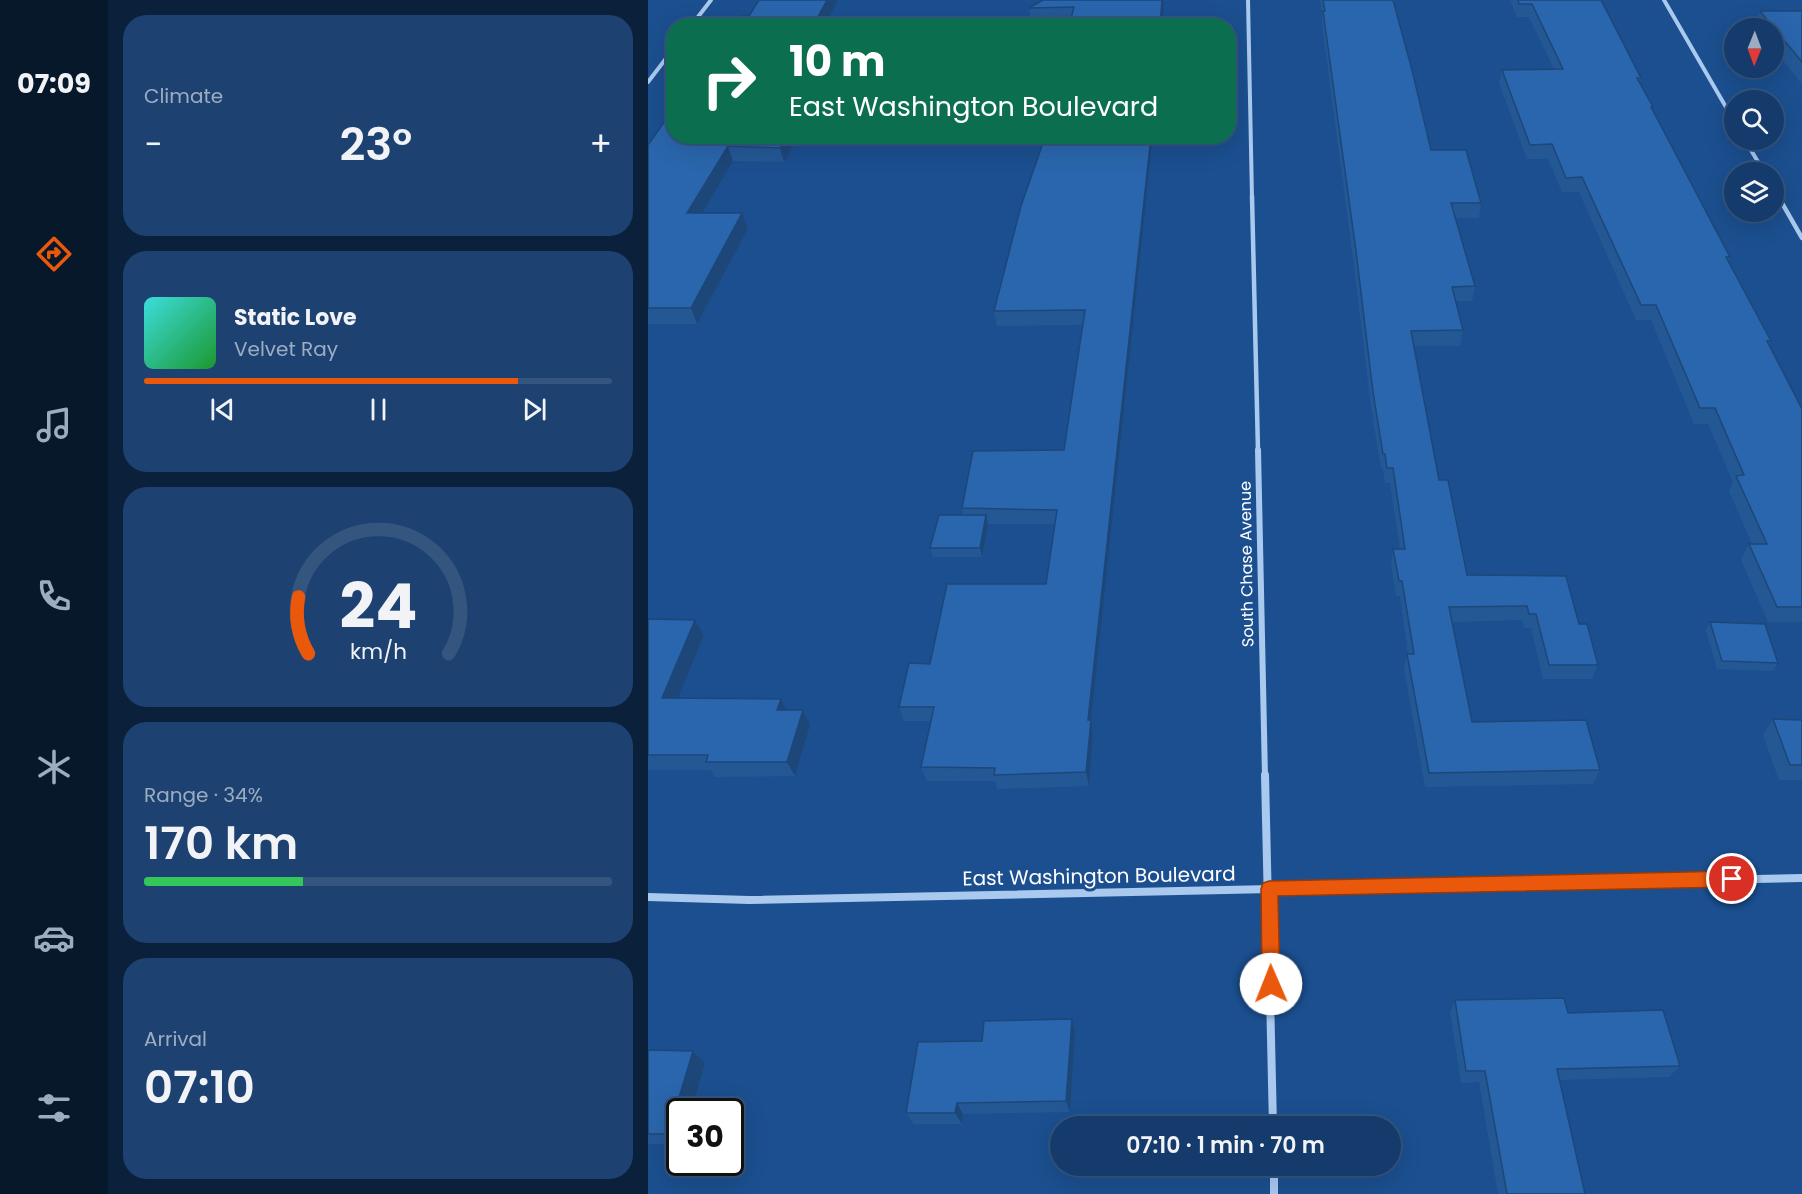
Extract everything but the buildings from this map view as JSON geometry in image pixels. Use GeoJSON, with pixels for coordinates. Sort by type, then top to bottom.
{"type":"FeatureCollection","features":[{"type":"Feature","properties":{"kind":"street"},"geometry":{"type":"LineString","coordinates":[[697,18],[711,0]]}},
{"type":"Feature","properties":{"kind":"street","name":"South Chase Avenue"},"geometry":{"type":"LineString","coordinates":[[1248,0],[1273,1116]]}},
{"type":"Feature","properties":{"kind":"street"},"geometry":{"type":"LineString","coordinates":[[1664,0],[1724,104]]}},
{"type":"Feature","properties":{"kind":"street"},"geometry":{"type":"LineString","coordinates":[[648,82],[666,58]]}},
{"type":"Feature","properties":{"kind":"street"},"geometry":{"type":"LineString","coordinates":[[1784,207],[1802,238]]}},
{"type":"Feature","properties":{"kind":"street","name":"East Washington Boulevard"},"geometry":{"type":"LineString","coordinates":[[648,897],[761,900],[1802,878]]}},
{"type":"Feature","properties":{"kind":"street"},"geometry":{"type":"LineString","coordinates":[[1274,1176],[1274,1194]]}},
{"type":"Feature","properties":{"kind":"route"},"geometry":{"type":"LineString","coordinates":[[1271,984],[1269,889],[1732,879]]}}]}
